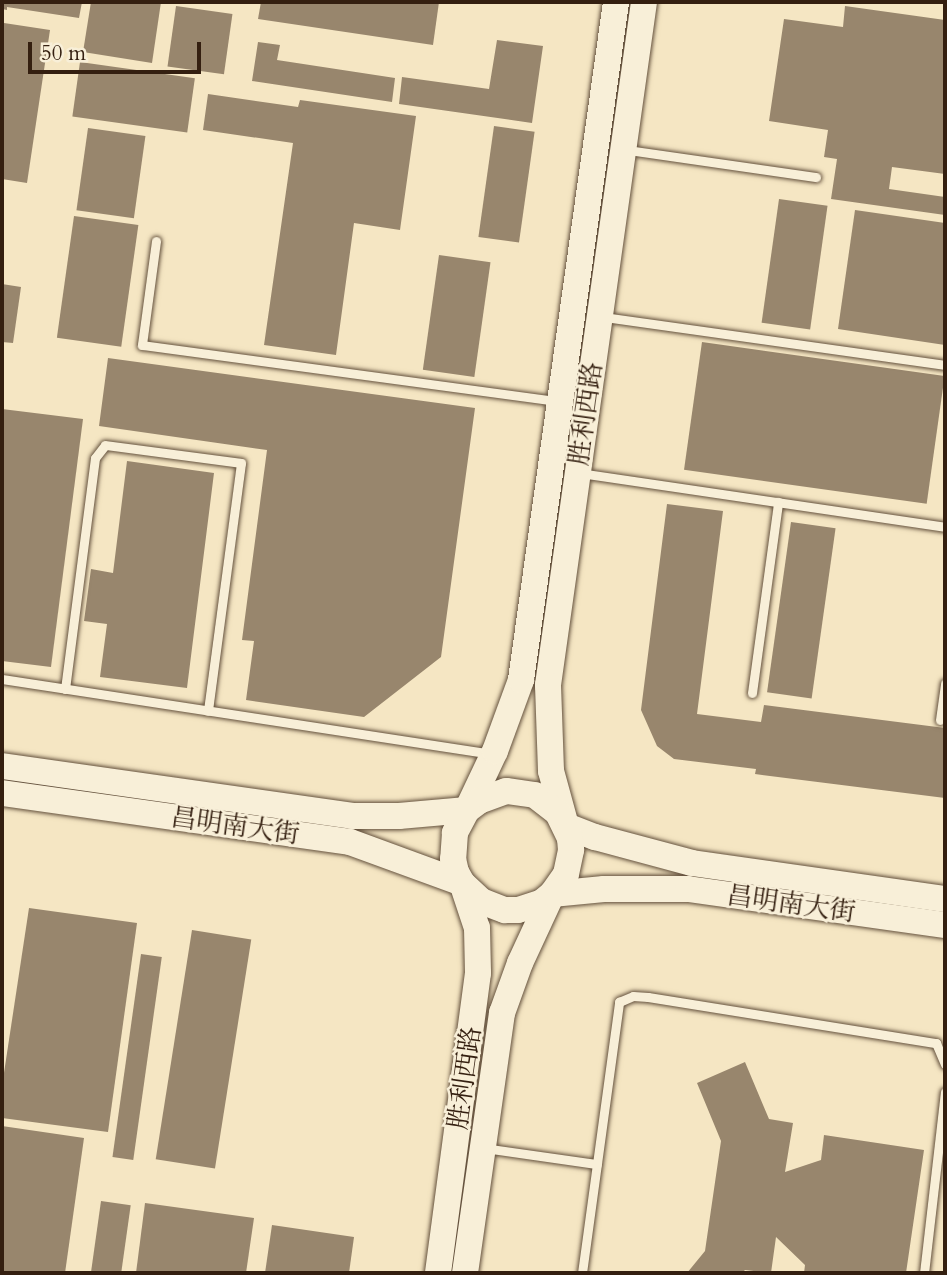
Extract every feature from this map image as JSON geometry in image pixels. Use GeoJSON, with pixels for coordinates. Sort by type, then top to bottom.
{"type":"FeatureCollection","features":[{"type":"Feature","properties":{"kind":"main road","name":"胜利西路"},"geometry":{"type":"LineString","coordinates":[[467,810],[494,755],[521,681],[616,2]]}},
{"type":"Feature","properties":{"kind":"main road","name":"胜利西路"},"geometry":{"type":"LineString","coordinates":[[566,826],[551,771],[548,685],[644,2]]}},
{"type":"Feature","properties":{"kind":"main road","name":"昌明南大街"},"geometry":{"type":"LineString","coordinates":[[2,766],[352,816],[399,816],[467,810]]}},
{"type":"Feature","properties":{"kind":"main road"},"geometry":{"type":"LineString","coordinates":[[521,791],[548,803],[566,826],[571,850],[566,874],[552,894],[530,907],[505,910],[481,901],[462,883],[456,872],[453,846],[455,833],[467,810],[492,794],[521,791]]}},
{"type":"Feature","properties":{"kind":"main road","name":"昌明南大街"},"geometry":{"type":"LineString","coordinates":[[2,793],[350,842],[462,883]]}},
{"type":"Feature","properties":{"kind":"main road","name":"昌明南大街"},"geometry":{"type":"LineString","coordinates":[[566,826],[595,837],[692,863],[945,899]]}},
{"type":"Feature","properties":{"kind":"main road","name":"胜利西路"},"geometry":{"type":"LineString","coordinates":[[438,1273],[478,973],[477,928],[462,883]]}},
{"type":"Feature","properties":{"kind":"main road","name":"昌明南大街"},"geometry":{"type":"LineString","coordinates":[[552,894],[604,889],[688,889],[945,925]]}},
{"type":"Feature","properties":{"kind":"main road","name":"胜利西路"},"geometry":{"type":"LineString","coordinates":[[465,1273],[502,1013],[520,963],[552,894]]}},
{"type":"Feature","properties":{"kind":"lane"},"geometry":{"type":"LineString","coordinates":[[623,149],[816,177]]}},
{"type":"Feature","properties":{"kind":"lane"},"geometry":{"type":"LineString","coordinates":[[156,241],[142,345],[560,402]]}},
{"type":"Feature","properties":{"kind":"lane"},"geometry":{"type":"LineString","coordinates":[[599,316],[945,365]]}},
{"type":"Feature","properties":{"kind":"lane"},"geometry":{"type":"LineString","coordinates":[[65,689],[95,458],[105,445],[241,463],[208,711]]}},
{"type":"Feature","properties":{"kind":"lane"},"geometry":{"type":"LineString","coordinates":[[578,472],[945,527]]}},
{"type":"Feature","properties":{"kind":"lane"},"geometry":{"type":"LineString","coordinates":[[752,694],[778,502]]}},
{"type":"Feature","properties":{"kind":"lane"},"geometry":{"type":"LineString","coordinates":[[2,679],[494,755]]}},
{"type":"Feature","properties":{"kind":"lane"},"geometry":{"type":"LineString","coordinates":[[940,720],[945,683]]}},
{"type":"Feature","properties":{"kind":"lane"},"geometry":{"type":"LineString","coordinates":[[582,1273],[619,1002],[633,996],[936,1043],[945,1059]]}},
{"type":"Feature","properties":{"kind":"lane"},"geometry":{"type":"LineString","coordinates":[[923,1273],[945,1092]]}},
{"type":"Feature","properties":{"kind":"lane"},"geometry":{"type":"LineString","coordinates":[[483,1148],[597,1164]]}},
{"type":"Feature","properties":{"kind":"building"},"geometry":{"type":"Polygon","coordinates":[[[2,2],[82,2],[79,18],[7,7],[7,10],[2,9],[2,2]]]}},
{"type":"Feature","properties":{"kind":"building"},"geometry":{"type":"Polygon","coordinates":[[[91,2],[161,2],[152,63],[83,52],[91,2]]]}},
{"type":"Feature","properties":{"kind":"building"},"geometry":{"type":"Polygon","coordinates":[[[261,2],[439,2],[433,45],[258,19],[261,2]]]}},
{"type":"Feature","properties":{"kind":"building"},"geometry":{"type":"Polygon","coordinates":[[[176,6],[232,14],[224,74],[168,66],[176,6]]]}},
{"type":"Feature","properties":{"kind":"building"},"geometry":{"type":"Polygon","coordinates":[[[845,6],[945,20],[945,174],[892,167],[889,189],[945,197],[945,215],[831,199],[837,159],[824,157],[828,130],[769,121],[784,19],[843,27],[845,6]]]}},
{"type":"Feature","properties":{"kind":"building"},"geometry":{"type":"Polygon","coordinates":[[[4,23],[50,30],[27,183],[2,179],[4,23]]]}},
{"type":"Feature","properties":{"kind":"building"},"geometry":{"type":"Polygon","coordinates":[[[497,40],[543,46],[532,123],[399,104],[402,77],[489,89],[497,40]]]}},
{"type":"Feature","properties":{"kind":"building"},"geometry":{"type":"Polygon","coordinates":[[[258,42],[280,45],[277,60],[395,78],[392,102],[252,81],[258,42]]]}},
{"type":"Feature","properties":{"kind":"building"},"geometry":{"type":"Polygon","coordinates":[[[80,62],[195,78],[187,133],[72,116],[80,62]]]}},
{"type":"Feature","properties":{"kind":"building"},"geometry":{"type":"Polygon","coordinates":[[[208,94],[298,107],[300,100],[416,116],[400,230],[354,223],[336,355],[264,345],[293,143],[203,130],[208,94]]]}},
{"type":"Feature","properties":{"kind":"building"},"geometry":{"type":"Polygon","coordinates":[[[494,126],[535,132],[519,243],[478,237],[494,126]]]}},
{"type":"Feature","properties":{"kind":"building"},"geometry":{"type":"Polygon","coordinates":[[[88,128],[145,136],[134,218],[76,210],[88,128]]]}},
{"type":"Feature","properties":{"kind":"building"},"geometry":{"type":"Polygon","coordinates":[[[779,199],[828,206],[810,330],[762,323],[779,199]]]}},
{"type":"Feature","properties":{"kind":"building"},"geometry":{"type":"Polygon","coordinates":[[[855,210],[945,223],[945,345],[838,329],[855,210]]]}},
{"type":"Feature","properties":{"kind":"building"},"geometry":{"type":"Polygon","coordinates":[[[74,216],[138,225],[121,347],[57,338],[74,216]]]}},
{"type":"Feature","properties":{"kind":"building"},"geometry":{"type":"Polygon","coordinates":[[[439,255],[490,262],[474,377],[423,370],[439,255]]]}},
{"type":"Feature","properties":{"kind":"building"},"geometry":{"type":"Polygon","coordinates":[[[2,284],[21,287],[13,343],[2,342],[2,284]]]}},
{"type":"Feature","properties":{"kind":"building"},"geometry":{"type":"Polygon","coordinates":[[[702,342],[945,376],[927,504],[684,470],[702,342]]]}},
{"type":"Feature","properties":{"kind":"building"},"geometry":{"type":"Polygon","coordinates":[[[108,358],[475,408],[441,657],[364,717],[246,700],[254,641],[242,640],[267,450],[99,426],[108,358]]]}},
{"type":"Feature","properties":{"kind":"building"},"geometry":{"type":"Polygon","coordinates":[[[2,409],[83,419],[51,667],[2,661],[2,409]]]}},
{"type":"Feature","properties":{"kind":"building"},"geometry":{"type":"Polygon","coordinates":[[[127,461],[214,473],[187,688],[100,677],[107,624],[84,621],[91,569],[113,573],[127,461]]]}},
{"type":"Feature","properties":{"kind":"building"},"geometry":{"type":"Polygon","coordinates":[[[667,504],[723,511],[697,714],[761,722],[764,705],[945,728],[945,798],[755,774],[756,769],[674,759],[657,746],[641,710],[667,504]]]}},
{"type":"Feature","properties":{"kind":"building"},"geometry":{"type":"Polygon","coordinates":[[[791,522],[836,528],[812,699],[767,692],[791,522]]]}},
{"type":"Feature","properties":{"kind":"building"},"geometry":{"type":"Polygon","coordinates":[[[29,908],[137,923],[108,1132],[2,1118],[2,1086],[29,908]]]}},
{"type":"Feature","properties":{"kind":"building"},"geometry":{"type":"Polygon","coordinates":[[[192,930],[251,939],[215,1169],[156,1159],[192,930]]]}},
{"type":"Feature","properties":{"kind":"building"},"geometry":{"type":"Polygon","coordinates":[[[141,954],[162,957],[133,1160],[112,1157],[141,954]]]}},
{"type":"Feature","properties":{"kind":"building"},"geometry":{"type":"Polygon","coordinates":[[[745,1062],[769,1119],[793,1123],[785,1172],[821,1160],[824,1135],[924,1150],[906,1273],[804,1273],[805,1265],[776,1237],[771,1273],[745,1270],[742,1273],[687,1273],[705,1251],[721,1141],[697,1083],[745,1062]]]}},
{"type":"Feature","properties":{"kind":"building"},"geometry":{"type":"Polygon","coordinates":[[[2,1126],[84,1138],[65,1273],[2,1273],[2,1126]]]}},
{"type":"Feature","properties":{"kind":"building"},"geometry":{"type":"Polygon","coordinates":[[[101,1201],[131,1205],[121,1273],[91,1273],[101,1201]]]}},
{"type":"Feature","properties":{"kind":"building"},"geometry":{"type":"Polygon","coordinates":[[[145,1203],[254,1218],[246,1273],[136,1273],[145,1203]]]}},
{"type":"Feature","properties":{"kind":"building"},"geometry":{"type":"Polygon","coordinates":[[[272,1225],[354,1237],[349,1273],[265,1273],[272,1225]]]}}]}
